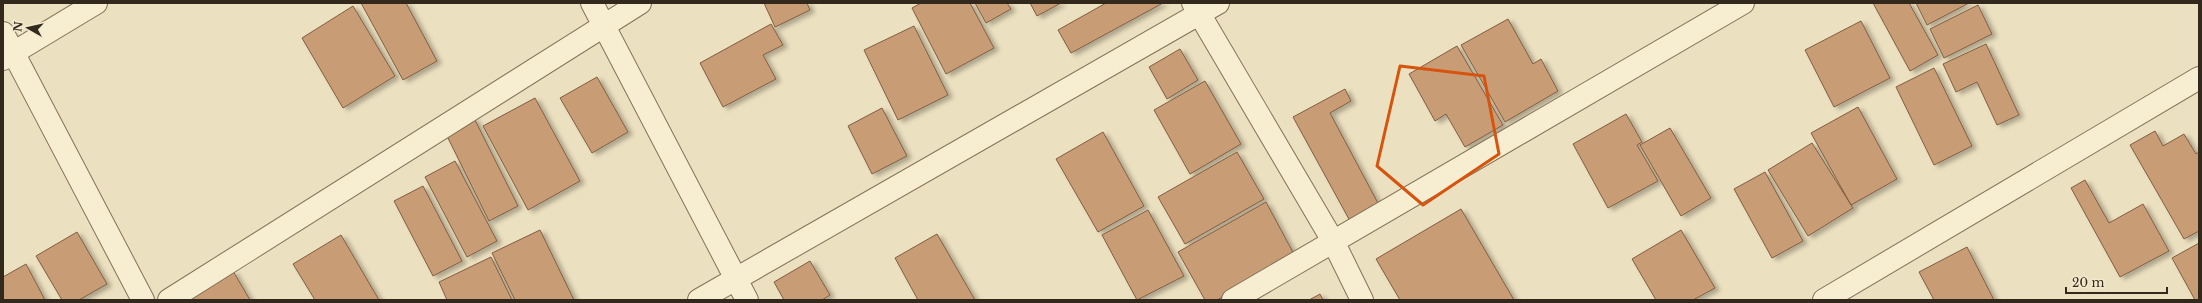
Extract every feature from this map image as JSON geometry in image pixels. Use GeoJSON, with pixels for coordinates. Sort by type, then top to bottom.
{"type":"FeatureCollection","features":[{"type":"Feature","properties":{"kind":"street"},"geometry":{"type":"LineString","coordinates":[[9,55],[96,3]]}},
{"type":"Feature","properties":{"kind":"street"},"geometry":{"type":"LineString","coordinates":[[592,3],[747,300]]}},
{"type":"Feature","properties":{"kind":"street"},"geometry":{"type":"LineString","coordinates":[[169,300],[603,24],[640,3]]}},
{"type":"Feature","properties":{"kind":"street"},"geometry":{"type":"LineString","coordinates":[[699,300],[1196,9],[1218,3]]}},
{"type":"Feature","properties":{"kind":"street"},"geometry":{"type":"LineString","coordinates":[[1233,300],[1743,3]]}},
{"type":"Feature","properties":{"kind":"street"},"geometry":{"type":"LineString","coordinates":[[1196,9],[1333,241],[1362,300]]}},
{"type":"Feature","properties":{"kind":"street"},"geometry":{"type":"LineString","coordinates":[[3,33],[9,55],[143,300]]}},
{"type":"Feature","properties":{"kind":"street"},"geometry":{"type":"LineString","coordinates":[[1824,300],[2199,78]]}},
{"type":"Feature","properties":{"kind":"highlighted area"},"geometry":{"type":"Polygon","coordinates":[[[1400,66],[1484,76],[1499,154],[1423,205],[1377,166],[1400,66]]]}},
{"type":"Feature","properties":{"kind":"building"},"geometry":{"type":"Polygon","coordinates":[[[361,3],[406,3],[437,61],[403,80],[361,3]]]}},
{"type":"Feature","properties":{"kind":"building"},"geometry":{"type":"Polygon","coordinates":[[[764,3],[807,3],[810,10],[775,27],[764,3]]]}},
{"type":"Feature","properties":{"kind":"building"},"geometry":{"type":"Polygon","coordinates":[[[921,3],[970,3],[994,48],[946,74],[912,8],[921,3]]]}},
{"type":"Feature","properties":{"kind":"building"},"geometry":{"type":"Polygon","coordinates":[[[975,3],[1007,3],[1011,9],[986,23],[975,3]]]}},
{"type":"Feature","properties":{"kind":"building"},"geometry":{"type":"Polygon","coordinates":[[[1030,3],[1061,3],[1037,16],[1030,3]]]}},
{"type":"Feature","properties":{"kind":"building"},"geometry":{"type":"Polygon","coordinates":[[[1106,3],[1163,3],[1071,53],[1058,30],[1106,3]]]}},
{"type":"Feature","properties":{"kind":"building"},"geometry":{"type":"Polygon","coordinates":[[[1873,3],[1909,3],[1938,55],[1910,71],[1873,3]]]}},
{"type":"Feature","properties":{"kind":"building"},"geometry":{"type":"Polygon","coordinates":[[[1916,3],[1969,3],[1927,25],[1916,3]]]}},
{"type":"Feature","properties":{"kind":"building"},"geometry":{"type":"Polygon","coordinates":[[[1978,5],[1992,34],[1944,58],[1930,29],[1978,5]]]}},
{"type":"Feature","properties":{"kind":"building"},"geometry":{"type":"Polygon","coordinates":[[[353,6],[395,76],[343,108],[302,38],[353,6]]]}},
{"type":"Feature","properties":{"kind":"building"},"geometry":{"type":"Polygon","coordinates":[[[1508,19],[1533,64],[1541,59],[1558,91],[1505,122],[1461,45],[1508,19]]]}},
{"type":"Feature","properties":{"kind":"building"},"geometry":{"type":"Polygon","coordinates":[[[1861,21],[1890,78],[1834,107],[1805,50],[1861,21]]]}},
{"type":"Feature","properties":{"kind":"building"},"geometry":{"type":"Polygon","coordinates":[[[771,24],[783,45],[763,55],[776,79],[723,107],[700,63],[771,24]]]}},
{"type":"Feature","properties":{"kind":"building"},"geometry":{"type":"Polygon","coordinates":[[[914,26],[948,95],[898,120],[864,50],[914,26]]]}},
{"type":"Feature","properties":{"kind":"building"},"geometry":{"type":"Polygon","coordinates":[[[1986,44],[2019,115],[1997,125],[1977,82],[1956,92],[1943,64],[1986,44]]]}},
{"type":"Feature","properties":{"kind":"building"},"geometry":{"type":"Polygon","coordinates":[[[1457,46],[1503,125],[1465,147],[1446,114],[1435,121],[1409,74],[1457,46]]]}},
{"type":"Feature","properties":{"kind":"building"},"geometry":{"type":"Polygon","coordinates":[[[1180,49],[1198,80],[1167,99],[1149,67],[1180,49]]]}},
{"type":"Feature","properties":{"kind":"building"},"geometry":{"type":"Polygon","coordinates":[[[1934,68],[1972,146],[1934,165],[1896,87],[1934,68]]]}},
{"type":"Feature","properties":{"kind":"building"},"geometry":{"type":"Polygon","coordinates":[[[597,77],[628,132],[592,153],[560,98],[597,77]]]}},
{"type":"Feature","properties":{"kind":"building"},"geometry":{"type":"Polygon","coordinates":[[[1205,81],[1241,144],[1190,174],[1154,110],[1205,81]]]}},
{"type":"Feature","properties":{"kind":"building"},"geometry":{"type":"Polygon","coordinates":[[[1345,89],[1351,101],[1330,113],[1379,205],[1350,221],[1293,117],[1345,89]]]}},
{"type":"Feature","properties":{"kind":"building"},"geometry":{"type":"Polygon","coordinates":[[[535,98],[580,181],[528,210],[483,126],[535,98]]]}},
{"type":"Feature","properties":{"kind":"building"},"geometry":{"type":"Polygon","coordinates":[[[1858,107],[1897,179],[1851,205],[1811,133],[1858,107]]]}},
{"type":"Feature","properties":{"kind":"building"},"geometry":{"type":"Polygon","coordinates":[[[882,108],[907,156],[872,174],[848,126],[882,108]]]}},
{"type":"Feature","properties":{"kind":"building"},"geometry":{"type":"Polygon","coordinates":[[[1626,114],[1642,142],[1637,145],[1658,181],[1608,208],[1573,144],[1626,114]]]}},
{"type":"Feature","properties":{"kind":"building"},"geometry":{"type":"Polygon","coordinates":[[[474,118],[518,206],[489,221],[445,132],[474,118]]]}},
{"type":"Feature","properties":{"kind":"building"},"geometry":{"type":"Polygon","coordinates":[[[1670,128],[1711,198],[1681,216],[1640,145],[1670,128]]]}},
{"type":"Feature","properties":{"kind":"building"},"geometry":{"type":"Polygon","coordinates":[[[2155,131],[2163,146],[2184,134],[2196,154],[2199,152],[2199,231],[2184,239],[2130,145],[2155,131]]]}},
{"type":"Feature","properties":{"kind":"building"},"geometry":{"type":"Polygon","coordinates":[[[1103,132],[1144,206],[1098,232],[1056,159],[1103,132]]]}},
{"type":"Feature","properties":{"kind":"building"},"geometry":{"type":"Polygon","coordinates":[[[1812,143],[1853,208],[1808,236],[1768,170],[1812,143]]]}},
{"type":"Feature","properties":{"kind":"building"},"geometry":{"type":"Polygon","coordinates":[[[1237,152],[1264,199],[1185,244],[1158,197],[1237,152]]]}},
{"type":"Feature","properties":{"kind":"building"},"geometry":{"type":"Polygon","coordinates":[[[455,161],[497,241],[467,257],[425,177],[455,161]]]}},
{"type":"Feature","properties":{"kind":"building"},"geometry":{"type":"Polygon","coordinates":[[[1765,172],[1803,241],[1772,258],[1734,189],[1765,172]]]}},
{"type":"Feature","properties":{"kind":"building"},"geometry":{"type":"Polygon","coordinates":[[[2085,180],[2109,223],[2143,204],[2169,251],[2120,277],[2071,188],[2085,180]]]}},
{"type":"Feature","properties":{"kind":"building"},"geometry":{"type":"Polygon","coordinates":[[[423,186],[462,261],[433,276],[394,201],[423,186]]]}},
{"type":"Feature","properties":{"kind":"building"},"geometry":{"type":"Polygon","coordinates":[[[1266,202],[1295,256],[1217,300],[1205,300],[1178,252],[1266,202]]]}},
{"type":"Feature","properties":{"kind":"building"},"geometry":{"type":"Polygon","coordinates":[[[1461,209],[1514,300],[1400,300],[1376,259],[1461,209]]]}},
{"type":"Feature","properties":{"kind":"building"},"geometry":{"type":"Polygon","coordinates":[[[1148,210],[1184,276],[1137,300],[1102,235],[1148,210]]]}},
{"type":"Feature","properties":{"kind":"building"},"geometry":{"type":"Polygon","coordinates":[[[540,230],[574,300],[515,300],[492,253],[540,230]]]}},
{"type":"Feature","properties":{"kind":"building"},"geometry":{"type":"Polygon","coordinates":[[[1681,230],[1715,288],[1693,300],[1656,300],[1632,259],[1681,230]]]}},
{"type":"Feature","properties":{"kind":"building"},"geometry":{"type":"Polygon","coordinates":[[[77,232],[107,284],[79,300],[62,300],[36,256],[77,232]]]}},
{"type":"Feature","properties":{"kind":"building"},"geometry":{"type":"Polygon","coordinates":[[[937,234],[975,300],[918,300],[895,258],[937,234]]]}},
{"type":"Feature","properties":{"kind":"building"},"geometry":{"type":"Polygon","coordinates":[[[341,235],[379,300],[315,300],[293,264],[341,235]]]}},
{"type":"Feature","properties":{"kind":"building"},"geometry":{"type":"Polygon","coordinates":[[[2199,243],[2199,300],[2195,300],[2172,258],[2199,243]]]}},
{"type":"Feature","properties":{"kind":"building"},"geometry":{"type":"Polygon","coordinates":[[[1967,247],[1994,300],[1934,300],[1919,272],[1967,247]]]}},
{"type":"Feature","properties":{"kind":"building"},"geometry":{"type":"Polygon","coordinates":[[[491,257],[512,300],[447,300],[439,282],[491,257]]]}},
{"type":"Feature","properties":{"kind":"building"},"geometry":{"type":"Polygon","coordinates":[[[810,261],[830,295],[822,300],[784,300],[774,282],[810,261]]]}},
{"type":"Feature","properties":{"kind":"building"},"geometry":{"type":"Polygon","coordinates":[[[26,264],[45,300],[3,300],[3,277],[26,264]]]}},
{"type":"Feature","properties":{"kind":"building"},"geometry":{"type":"Polygon","coordinates":[[[233,271],[250,300],[183,300],[233,271]]]}},
{"type":"Feature","properties":{"kind":"building"},"geometry":{"type":"Polygon","coordinates":[[[1320,294],[1323,300],[1309,300],[1320,294]]]}}]}
